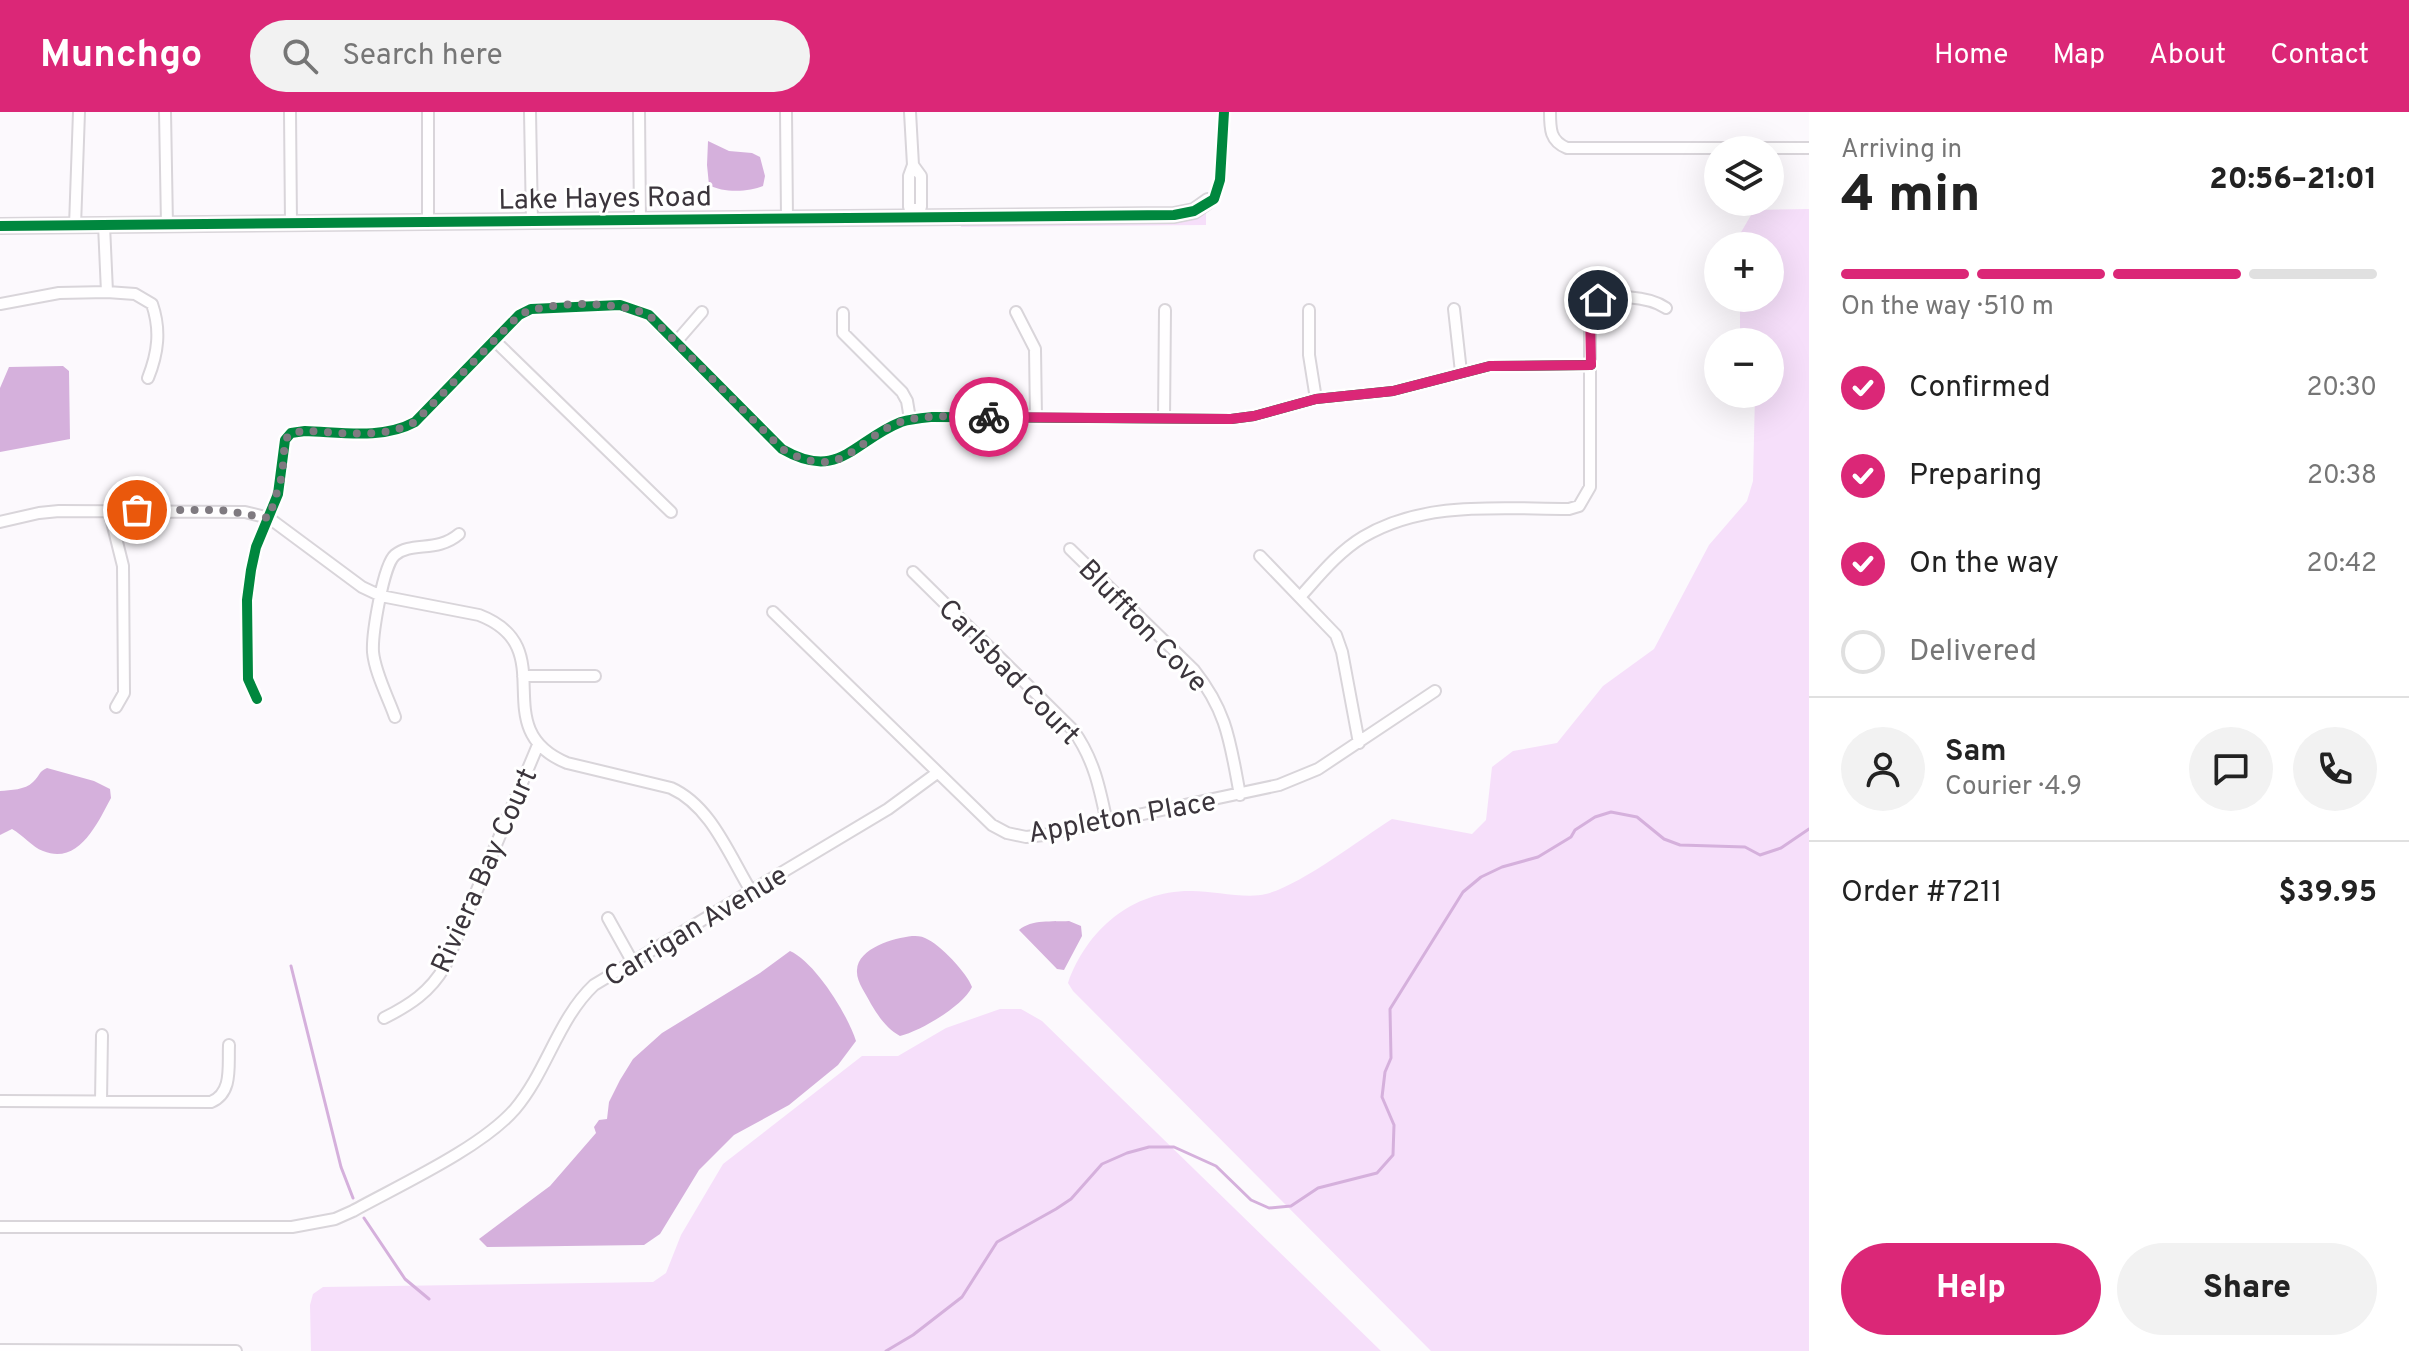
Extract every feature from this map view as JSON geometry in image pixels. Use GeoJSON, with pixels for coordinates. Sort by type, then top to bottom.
{"type":"FeatureCollection","features":[{"type":"Feature","properties":{"kind":"street"},"geometry":{"type":"LineString","coordinates":[[75,226],[79,112]]}},
{"type":"Feature","properties":{"kind":"street"},"geometry":{"type":"LineString","coordinates":[[165,112],[167,225]]}},
{"type":"Feature","properties":{"kind":"street"},"geometry":{"type":"LineString","coordinates":[[290,112],[291,223]]}},
{"type":"Feature","properties":{"kind":"street"},"geometry":{"type":"LineString","coordinates":[[428,112],[428,222]]}},
{"type":"Feature","properties":{"kind":"street"},"geometry":{"type":"LineString","coordinates":[[530,112],[532,222]]}},
{"type":"Feature","properties":{"kind":"street"},"geometry":{"type":"LineString","coordinates":[[639,112],[640,221]]}},
{"type":"Feature","properties":{"kind":"street"},"geometry":{"type":"LineString","coordinates":[[786,112],[787,219]]}},
{"type":"Feature","properties":{"kind":"street"},"geometry":{"type":"LineString","coordinates":[[910,112],[913,165],[909,176],[909,207],[915,214]]}},
{"type":"Feature","properties":{"kind":"street"},"geometry":{"type":"LineString","coordinates":[[1208,201],[1214,199],[1220,180],[1224,112]]}},
{"type":"Feature","properties":{"kind":"street"},"geometry":{"type":"LineString","coordinates":[[1550,112],[1553,138],[1567,148],[1809,148]]}},
{"type":"Feature","properties":{"kind":"street","name":"Lake Hayes Road"},"geometry":{"type":"LineString","coordinates":[[0,226],[640,221],[915,214],[1174,215],[1194,211],[1208,201]]}},
{"type":"Feature","properties":{"kind":"street"},"geometry":{"type":"LineString","coordinates":[[104,225],[107,292]]}},
{"type":"Feature","properties":{"kind":"street"},"geometry":{"type":"LineString","coordinates":[[0,304],[59,293],[135,294],[152,304],[158,322],[156,357],[148,378]]}},
{"type":"Feature","properties":{"kind":"street"},"geometry":{"type":"LineString","coordinates":[[1300,597],[1338,556],[1361,538],[1406,518],[1451,509],[1569,509],[1579,506],[1590,487],[1590,314],[1598,300],[1605,298],[1647,298],[1666,308]]}},
{"type":"Feature","properties":{"kind":"street"},"geometry":{"type":"LineString","coordinates":[[257,699],[248,679],[247,600],[256,547],[282,476],[285,440],[291,433],[305,431],[388,433],[404,428],[415,422],[519,315],[531,309],[620,305],[649,315],[782,449],[809,461],[825,462],[839,459],[889,428],[910,419],[1231,419],[1316,399],[1393,391],[1461,372],[1509,365],[1591,365]]}},
{"type":"Feature","properties":{"kind":"street"},"geometry":{"type":"LineString","coordinates":[[1454,309],[1461,372]]}},
{"type":"Feature","properties":{"kind":"street"},"geometry":{"type":"LineString","coordinates":[[1164,419],[1165,310]]}},
{"type":"Feature","properties":{"kind":"street"},"geometry":{"type":"LineString","coordinates":[[1309,310],[1309,355],[1316,399]]}},
{"type":"Feature","properties":{"kind":"street"},"geometry":{"type":"LineString","coordinates":[[676,342],[702,312]]}},
{"type":"Feature","properties":{"kind":"street"},"geometry":{"type":"LineString","coordinates":[[1016,312],[1035,349],[1036,418]]}},
{"type":"Feature","properties":{"kind":"street"},"geometry":{"type":"LineString","coordinates":[[843,313],[843,333],[902,392],[910,419]]}},
{"type":"Feature","properties":{"kind":"street"},"geometry":{"type":"LineString","coordinates":[[495,341],[671,512]]}},
{"type":"Feature","properties":{"kind":"street"},"geometry":{"type":"LineString","coordinates":[[109,510],[123,566],[124,693],[116,707]]}},
{"type":"Feature","properties":{"kind":"street"},"geometry":{"type":"LineString","coordinates":[[0,522],[39,513],[109,510],[220,510],[269,518],[362,587],[381,596],[479,615],[492,621],[513,637],[518,646],[522,658],[525,718],[538,745],[551,756],[567,763],[671,788],[684,794],[703,811],[751,891]]}},
{"type":"Feature","properties":{"kind":"street"},"geometry":{"type":"LineString","coordinates":[[395,717],[373,651],[390,561],[396,554],[447,544],[459,534]]}},
{"type":"Feature","properties":{"kind":"street","name":"Bluffton Cove"},"geometry":{"type":"LineString","coordinates":[[1070,549],[1194,670],[1209,690],[1222,713],[1229,736],[1240,795]]}},
{"type":"Feature","properties":{"kind":"street"},"geometry":{"type":"LineString","coordinates":[[1260,556],[1336,635],[1359,743]]}},
{"type":"Feature","properties":{"kind":"street","name":"Carlsbad Court"},"geometry":{"type":"LineString","coordinates":[[913,572],[1073,730],[1095,769],[1107,823]]}},
{"type":"Feature","properties":{"kind":"street","name":"Appleton Place"},"geometry":{"type":"LineString","coordinates":[[773,612],[992,825],[1007,833],[1026,837],[1107,823],[1279,785],[1318,769],[1435,691]]}},
{"type":"Feature","properties":{"kind":"street"},"geometry":{"type":"LineString","coordinates":[[523,676],[595,676]]}},
{"type":"Feature","properties":{"kind":"street","name":"Riviera Bay Court"},"geometry":{"type":"LineString","coordinates":[[384,1018],[424,994],[436,982],[538,745]]}},
{"type":"Feature","properties":{"kind":"street","name":"Carrigan Avenue"},"geometry":{"type":"LineString","coordinates":[[0,1227],[292,1227],[335,1219],[476,1142],[515,1109],[583,996],[594,985],[888,809],[937,773]]}},
{"type":"Feature","properties":{"kind":"street"},"geometry":{"type":"LineString","coordinates":[[608,918],[632,961]]}},
{"type":"Feature","properties":{"kind":"street"},"geometry":{"type":"LineString","coordinates":[[101,1101],[102,1035]]}},
{"type":"Feature","properties":{"kind":"street"},"geometry":{"type":"LineString","coordinates":[[0,1101],[211,1102],[220,1098],[228,1084],[229,1045]]}},
{"type":"Feature","properties":{"kind":"street"},"geometry":{"type":"LineString","coordinates":[[0,1350],[236,1351]]}},
{"type":"Feature","properties":{"kind":"shaded area"},"geometry":{"type":"Polygon","coordinates":[[[708,141],[729,151],[752,153],[760,157],[765,176],[763,186],[736,191],[709,185],[708,141]]]}},
{"type":"Feature","properties":{"kind":"shaded area"},"geometry":{"type":"Polygon","coordinates":[[[1206,208],[1206,225],[961,227],[961,222],[1206,208]]]}},
{"type":"Feature","properties":{"kind":"shaded area"},"geometry":{"type":"Polygon","coordinates":[[[1784,209],[1809,209],[1809,1351],[1431,1351],[1068,983],[1076,964],[1100,930],[1115,916],[1150,897],[1192,891],[1249,896],[1266,894],[1313,872],[1392,819],[1472,834],[1486,820],[1492,767],[1513,751],[1557,743],[1603,686],[1654,649],[1709,545],[1747,501],[1753,481],[1755,408],[1784,408],[1784,328],[1740,328],[1740,312],[1784,312],[1784,232],[1741,232],[1750,216],[1784,216],[1784,209]]]}},
{"type":"Feature","properties":{"kind":"shaded area"},"geometry":{"type":"Polygon","coordinates":[[[63,366],[69,371],[70,439],[0,452],[0,388],[9,367],[63,366]]]}},
{"type":"Feature","properties":{"kind":"shaded area"},"geometry":{"type":"Polygon","coordinates":[[[47,768],[94,781],[110,789],[111,798],[86,839],[67,852],[56,854],[35,847],[12,829],[0,835],[0,791],[26,787],[47,768]]]}},
{"type":"Feature","properties":{"kind":"shaded area"},"geometry":{"type":"Polygon","coordinates":[[[1069,921],[1081,926],[1082,936],[1064,970],[1057,969],[1019,930],[1036,923],[1069,921]]]}},
{"type":"Feature","properties":{"kind":"shaded area"},"geometry":{"type":"Polygon","coordinates":[[[912,936],[923,937],[938,946],[959,967],[972,987],[967,995],[940,1017],[900,1036],[877,1013],[860,983],[857,970],[859,962],[870,950],[912,936]]]}},
{"type":"Feature","properties":{"kind":"shaded area"},"geometry":{"type":"Polygon","coordinates":[[[790,951],[820,977],[846,1018],[856,1041],[838,1065],[789,1105],[734,1135],[699,1170],[660,1234],[644,1245],[487,1247],[479,1239],[550,1186],[596,1133],[594,1127],[599,1120],[607,1119],[609,1102],[633,1059],[662,1033],[790,951]]]}},
{"type":"Feature","properties":{"kind":"shaded area"},"geometry":{"type":"Polygon","coordinates":[[[1000,1009],[1021,1009],[1042,1021],[1381,1351],[311,1351],[310,1305],[313,1294],[323,1287],[653,1282],[666,1273],[681,1235],[723,1164],[862,1056],[898,1056],[946,1028],[1000,1009]]]}},
{"type":"Feature","properties":{"kind":"waterway"},"geometry":{"type":"LineString","coordinates":[[886,1351],[913,1335],[962,1297],[997,1242],[1071,1199],[1102,1164],[1127,1153],[1149,1147],[1174,1147],[1216,1166],[1251,1200],[1269,1208],[1291,1206],[1318,1188],[1377,1173],[1393,1155],[1394,1125],[1382,1097],[1385,1072],[1391,1058],[1390,1009],[1463,892],[1481,877],[1502,867],[1538,857],[1571,837],[1575,830],[1595,817],[1611,812],[1637,817],[1664,839],[1680,845],[1745,847],[1760,855],[1781,848],[1809,829]]}},
{"type":"Feature","properties":{"kind":"waterway"},"geometry":{"type":"LineString","coordinates":[[291,966],[341,1167],[353,1198]]}},
{"type":"Feature","properties":{"kind":"waterway"},"geometry":{"type":"LineString","coordinates":[[364,1218],[405,1279],[429,1299]]}},
{"type":"Feature","properties":{"kind":"cycle path"},"geometry":{"type":"LineString","coordinates":[[0,226],[1174,215],[1194,211],[1214,199],[1220,180],[1224,112]]}},
{"type":"Feature","properties":{"kind":"cycle path"},"geometry":{"type":"LineString","coordinates":[[257,699],[248,679],[247,600],[256,547],[278,494],[285,440],[291,433],[305,431],[375,433],[415,422],[519,315],[531,309],[620,305],[649,315],[782,449],[818,461],[845,455],[884,430],[920,418],[1231,419],[1316,399],[1393,391],[1490,366],[1591,365]]}},
{"type":"Feature","properties":{"kind":"way so far"},"geometry":{"type":"LineString","coordinates":[[137,510],[220,510],[269,518],[282,476],[282,451],[291,433],[388,433],[404,428],[415,422],[519,315],[545,306],[620,305],[649,315],[782,449],[809,461],[839,459],[889,428],[910,419],[989,417]]}},
{"type":"Feature","properties":{"kind":"route"},"geometry":{"type":"LineString","coordinates":[[989,417],[1231,419],[1316,399],[1393,391],[1490,366],[1591,365],[1590,314],[1598,300]]}}]}
